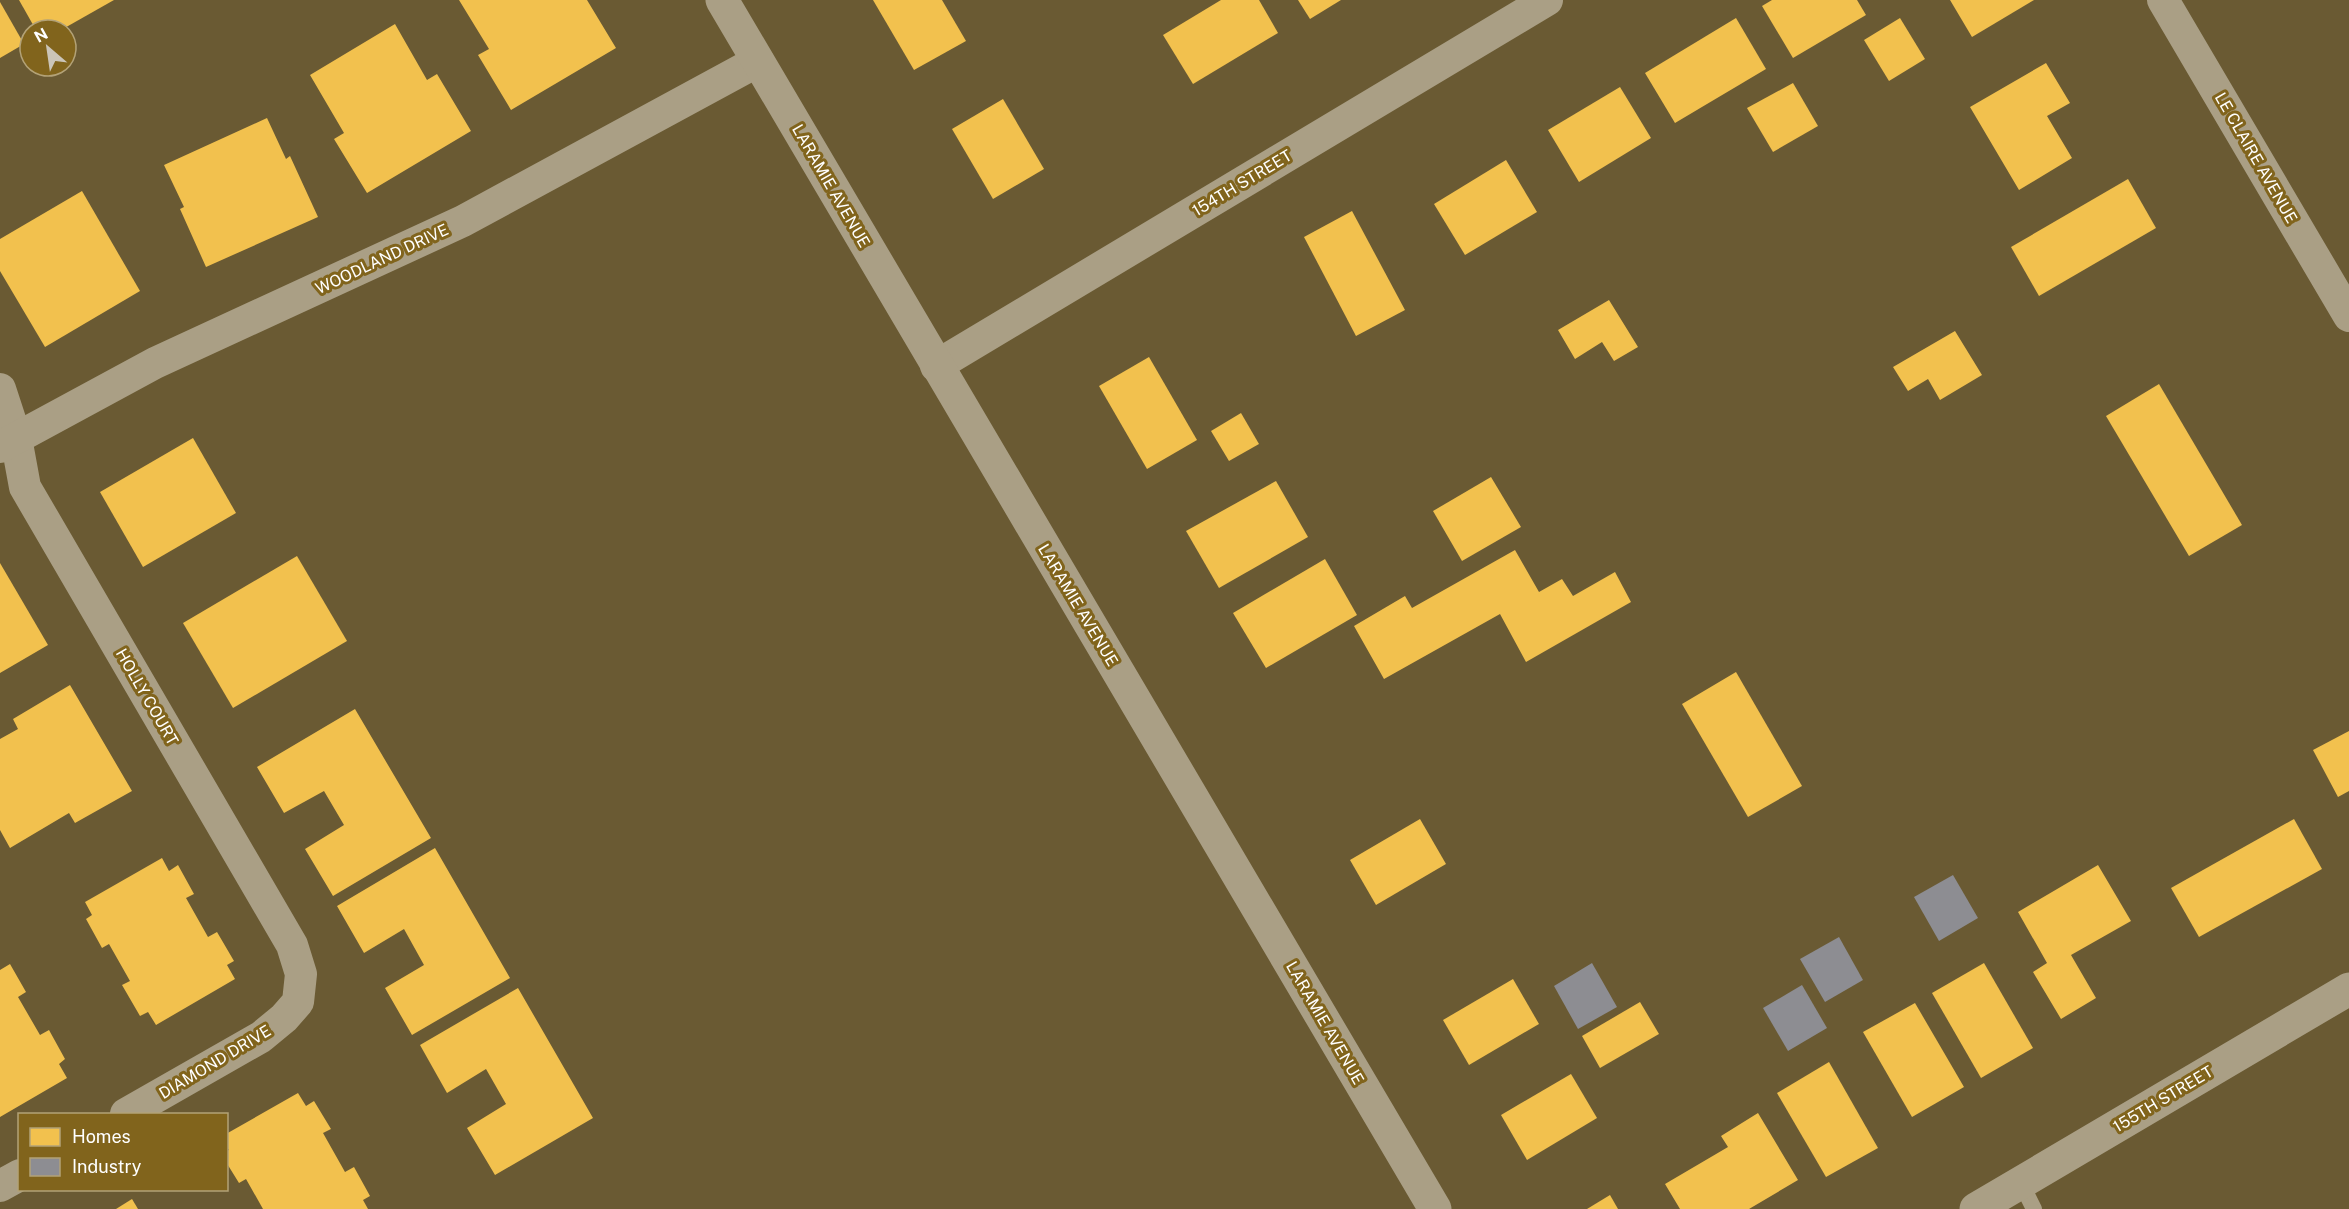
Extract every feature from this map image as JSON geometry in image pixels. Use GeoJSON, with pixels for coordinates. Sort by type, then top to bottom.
{"type":"FeatureCollection","features":[{"type":"Feature","properties":{"kind":"street","name":"LARAMIE AVENUE"},"geometry":{"type":"LineString","coordinates":[[722,0],[1435,1209]]}},
{"type":"Feature","properties":{"kind":"street","name":"154TH STREET"},"geometry":{"type":"LineString","coordinates":[[936,366],[1547,0]]}},
{"type":"Feature","properties":{"kind":"street","name":"LE CLAIRE AVENUE"},"geometry":{"type":"LineString","coordinates":[[2163,0],[2349,316]]}},
{"type":"Feature","properties":{"kind":"street","name":"WOODLAND DRIVE"},"geometry":{"type":"LineString","coordinates":[[8,442],[155,363],[463,221],[758,61]]}},
{"type":"Feature","properties":{"kind":"street","name":"HOLLY COURT"},"geometry":{"type":"LineString","coordinates":[[0,389],[8,442],[24,487],[292,945],[301,974],[298,1002]]}},
{"type":"Feature","properties":{"kind":"street","name":"155TH STREET"},"geometry":{"type":"LineString","coordinates":[[1976,1209],[2027,1196],[2349,989]]}},
{"type":"Feature","properties":{"kind":"street","name":"DIAMOND DRIVE"},"geometry":{"type":"LineString","coordinates":[[128,1113],[261,1037],[284,1018],[298,1002]]}},
{"type":"Feature","properties":{"kind":"street"},"geometry":{"type":"LineString","coordinates":[[0,1186],[18,1176]]}},
{"type":"Feature","properties":{"kind":"building: Homes"},"geometry":{"type":"Polygon","coordinates":[[[19,0],[114,0],[78,20],[78,18],[29,18],[19,0]]]}},
{"type":"Feature","properties":{"kind":"building: Homes"},"geometry":{"type":"Polygon","coordinates":[[[459,0],[587,0],[616,48],[511,110],[478,55],[489,49],[459,0]]]}},
{"type":"Feature","properties":{"kind":"building: Homes"},"geometry":{"type":"Polygon","coordinates":[[[873,0],[942,0],[966,41],[914,70],[873,0]]]}},
{"type":"Feature","properties":{"kind":"building: Homes"},"geometry":{"type":"Polygon","coordinates":[[[1221,0],[1259,0],[1278,33],[1193,84],[1163,35],[1221,0]]]}},
{"type":"Feature","properties":{"kind":"building: Homes"},"geometry":{"type":"Polygon","coordinates":[[[1298,0],[1341,0],[1310,19],[1298,0]]]}},
{"type":"Feature","properties":{"kind":"building: Homes"},"geometry":{"type":"Polygon","coordinates":[[[1772,0],[1857,0],[1866,15],[1793,58],[1762,6],[1772,0]]]}},
{"type":"Feature","properties":{"kind":"building: Homes"},"geometry":{"type":"Polygon","coordinates":[[[1950,0],[2034,0],[1972,37],[1950,0]]]}},
{"type":"Feature","properties":{"kind":"building: Homes"},"geometry":{"type":"Polygon","coordinates":[[[0,2],[18,34],[18,48],[0,58],[0,2]]]}},
{"type":"Feature","properties":{"kind":"building: Homes"},"geometry":{"type":"Polygon","coordinates":[[[1736,18],[1766,69],[1675,123],[1645,73],[1736,18]]]}},
{"type":"Feature","properties":{"kind":"building: Homes"},"geometry":{"type":"Polygon","coordinates":[[[1900,18],[1925,59],[1889,81],[1864,40],[1900,18]]]}},
{"type":"Feature","properties":{"kind":"building: Homes"},"geometry":{"type":"Polygon","coordinates":[[[395,24],[427,80],[437,74],[471,131],[367,193],[334,139],[344,133],[310,75],[395,24]]]}},
{"type":"Feature","properties":{"kind":"building: Homes"},"geometry":{"type":"Polygon","coordinates":[[[2046,63],[2070,103],[2047,116],[2072,158],[2019,190],[1970,107],[2046,63]]]}},
{"type":"Feature","properties":{"kind":"building: Homes"},"geometry":{"type":"Polygon","coordinates":[[[1793,83],[1818,126],[1773,152],[1747,108],[1793,83]]]}},
{"type":"Feature","properties":{"kind":"building: Homes"},"geometry":{"type":"Polygon","coordinates":[[[1620,87],[1651,138],[1579,182],[1548,130],[1620,87]]]}},
{"type":"Feature","properties":{"kind":"building: Homes"},"geometry":{"type":"Polygon","coordinates":[[[1003,99],[1044,169],[993,199],[952,129],[1003,99]]]}},
{"type":"Feature","properties":{"kind":"building: Homes"},"geometry":{"type":"Polygon","coordinates":[[[267,118],[286,159],[290,156],[318,217],[206,267],[180,209],[184,207],[164,165],[267,118]]]}},
{"type":"Feature","properties":{"kind":"building: Homes"},"geometry":{"type":"Polygon","coordinates":[[[1506,160],[1537,212],[1465,255],[1434,204],[1506,160]]]}},
{"type":"Feature","properties":{"kind":"building: Homes"},"geometry":{"type":"Polygon","coordinates":[[[2128,179],[2156,228],[2039,296],[2011,247],[2128,179]]]}},
{"type":"Feature","properties":{"kind":"building: Homes"},"geometry":{"type":"Polygon","coordinates":[[[82,191],[140,291],[45,347],[0,271],[0,239],[82,191]]]}},
{"type":"Feature","properties":{"kind":"building: Homes"},"geometry":{"type":"Polygon","coordinates":[[[1352,211],[1405,310],[1356,336],[1304,237],[1352,211]]]}},
{"type":"Feature","properties":{"kind":"building: Homes"},"geometry":{"type":"Polygon","coordinates":[[[1609,300],[1638,347],[1614,361],[1602,342],[1575,359],[1558,330],[1609,300]]]}},
{"type":"Feature","properties":{"kind":"building: Homes"},"geometry":{"type":"Polygon","coordinates":[[[1955,331],[1982,375],[1940,400],[1928,379],[1908,391],[1893,367],[1955,331]]]}},
{"type":"Feature","properties":{"kind":"building: Homes"},"geometry":{"type":"Polygon","coordinates":[[[1149,357],[1197,440],[1147,469],[1099,386],[1149,357]]]}},
{"type":"Feature","properties":{"kind":"building: Homes"},"geometry":{"type":"Polygon","coordinates":[[[2159,384],[2242,525],[2189,556],[2106,416],[2159,384]]]}},
{"type":"Feature","properties":{"kind":"building: Homes"},"geometry":{"type":"Polygon","coordinates":[[[1241,413],[1259,444],[1229,461],[1211,431],[1241,413]]]}},
{"type":"Feature","properties":{"kind":"building: Homes"},"geometry":{"type":"Polygon","coordinates":[[[193,438],[236,513],[143,567],[100,492],[193,438]]]}},
{"type":"Feature","properties":{"kind":"building: Homes"},"geometry":{"type":"Polygon","coordinates":[[[1491,477],[1521,527],[1462,561],[1433,511],[1491,477]]]}},
{"type":"Feature","properties":{"kind":"building: Homes"},"geometry":{"type":"Polygon","coordinates":[[[1276,481],[1308,537],[1219,588],[1186,531],[1276,481]]]}},
{"type":"Feature","properties":{"kind":"building: Homes"},"geometry":{"type":"Polygon","coordinates":[[[1515,550],[1539,592],[1562,579],[1573,596],[1615,572],[1631,602],[1526,662],[1500,614],[1384,679],[1354,626],[1405,596],[1412,608],[1515,550]]]}},
{"type":"Feature","properties":{"kind":"building: Homes"},"geometry":{"type":"Polygon","coordinates":[[[297,556],[347,641],[233,708],[183,623],[297,556]]]}},
{"type":"Feature","properties":{"kind":"building: Homes"},"geometry":{"type":"Polygon","coordinates":[[[1325,559],[1357,615],[1266,668],[1233,613],[1325,559]]]}},
{"type":"Feature","properties":{"kind":"building: Homes"},"geometry":{"type":"Polygon","coordinates":[[[0,563],[48,645],[0,673],[0,563]]]}},
{"type":"Feature","properties":{"kind":"building: Homes"},"geometry":{"type":"Polygon","coordinates":[[[1736,672],[1802,786],[1748,817],[1682,704],[1736,672]]]}},
{"type":"Feature","properties":{"kind":"building: Homes"},"geometry":{"type":"Polygon","coordinates":[[[70,685],[132,791],[75,823],[69,813],[10,848],[0,830],[0,739],[18,729],[13,719],[70,685]]]}},
{"type":"Feature","properties":{"kind":"building: Homes"},"geometry":{"type":"Polygon","coordinates":[[[355,709],[431,838],[333,896],[305,849],[344,825],[324,791],[284,813],[257,767],[355,709]]]}},
{"type":"Feature","properties":{"kind":"building: Homes"},"geometry":{"type":"Polygon","coordinates":[[[2349,731],[2349,791],[2338,797],[2313,750],[2349,731]]]}},
{"type":"Feature","properties":{"kind":"building: Homes"},"geometry":{"type":"Polygon","coordinates":[[[1420,819],[1446,864],[1376,905],[1350,860],[1420,819]]]}},
{"type":"Feature","properties":{"kind":"building: Homes"},"geometry":{"type":"Polygon","coordinates":[[[2294,819],[2322,869],[2199,937],[2171,888],[2294,819]]]}},
{"type":"Feature","properties":{"kind":"building: Homes"},"geometry":{"type":"Polygon","coordinates":[[[435,848],[510,978],[412,1035],[385,988],[424,965],[404,929],[364,953],[337,906],[435,848]]]}},
{"type":"Feature","properties":{"kind":"building: Homes"},"geometry":{"type":"Polygon","coordinates":[[[162,858],[169,871],[178,865],[194,894],[186,898],[208,937],[217,932],[234,961],[227,965],[235,979],[156,1025],[148,1012],[140,1016],[122,985],[130,981],[109,944],[102,948],[86,919],[92,915],[85,902],[162,858]]]}},
{"type":"Feature","properties":{"kind":"building: Homes"},"geometry":{"type":"Polygon","coordinates":[[[2098,865],[2131,921],[2071,955],[2096,998],[2061,1019],[2033,972],[2047,963],[2018,912],[2098,865]]]}},
{"type":"Feature","properties":{"kind":"building: Homes"},"geometry":{"type":"Polygon","coordinates":[[[1984,963],[2033,1048],[1981,1078],[1932,993],[1984,963]]]}},
{"type":"Feature","properties":{"kind":"building: Homes"},"geometry":{"type":"Polygon","coordinates":[[[10,964],[26,992],[18,997],[40,1035],[49,1030],[65,1059],[59,1064],[67,1078],[0,1117],[0,970],[10,964]]]}},
{"type":"Feature","properties":{"kind":"building: Homes"},"geometry":{"type":"Polygon","coordinates":[[[1513,979],[1539,1024],[1469,1065],[1443,1020],[1513,979]]]}},
{"type":"Feature","properties":{"kind":"building: Homes"},"geometry":{"type":"Polygon","coordinates":[[[518,988],[593,1118],[495,1175],[467,1128],[506,1104],[486,1069],[447,1093],[420,1045],[518,988]]]}},
{"type":"Feature","properties":{"kind":"building: Homes"},"geometry":{"type":"Polygon","coordinates":[[[1640,1002],[1659,1034],[1600,1068],[1582,1036],[1640,1002]]]}},
{"type":"Feature","properties":{"kind":"building: Homes"},"geometry":{"type":"Polygon","coordinates":[[[1915,1003],[1964,1087],[1912,1117],[1863,1032],[1915,1003]]]}},
{"type":"Feature","properties":{"kind":"building: Homes"},"geometry":{"type":"Polygon","coordinates":[[[1829,1062],[1878,1148],[1826,1177],[1777,1093],[1829,1062]]]}},
{"type":"Feature","properties":{"kind":"building: Homes"},"geometry":{"type":"Polygon","coordinates":[[[1571,1074],[1597,1118],[1527,1160],[1501,1115],[1571,1074]]]}},
{"type":"Feature","properties":{"kind":"building: Homes"},"geometry":{"type":"Polygon","coordinates":[[[298,1093],[306,1106],[314,1101],[331,1129],[323,1133],[345,1172],[354,1167],[370,1196],[363,1200],[368,1209],[263,1209],[246,1179],[239,1183],[228,1165],[228,1133],[298,1093]]]}},
{"type":"Feature","properties":{"kind":"building: Homes"},"geometry":{"type":"Polygon","coordinates":[[[1758,1113],[1798,1180],[1749,1209],[1680,1209],[1665,1184],[1728,1147],[1721,1136],[1758,1113]]]}},
{"type":"Feature","properties":{"kind":"building: Homes"},"geometry":{"type":"Polygon","coordinates":[[[1610,1195],[1618,1209],[1587,1209],[1610,1195]]]}},
{"type":"Feature","properties":{"kind":"building: Homes"},"geometry":{"type":"Polygon","coordinates":[[[132,1199],[138,1209],[116,1209],[132,1199]]]}},
{"type":"Feature","properties":{"kind":"building: Industry"},"geometry":{"type":"Polygon","coordinates":[[[1953,875],[1978,918],[1939,941],[1914,897],[1953,875]]]}},
{"type":"Feature","properties":{"kind":"building: Industry"},"geometry":{"type":"Polygon","coordinates":[[[1839,937],[1863,980],[1825,1002],[1800,959],[1839,937]]]}},
{"type":"Feature","properties":{"kind":"building: Industry"},"geometry":{"type":"Polygon","coordinates":[[[1592,963],[1617,1007],[1578,1029],[1554,986],[1592,963]]]}},
{"type":"Feature","properties":{"kind":"building: Industry"},"geometry":{"type":"Polygon","coordinates":[[[1802,985],[1827,1028],[1788,1051],[1763,1008],[1802,985]]]}}]}
